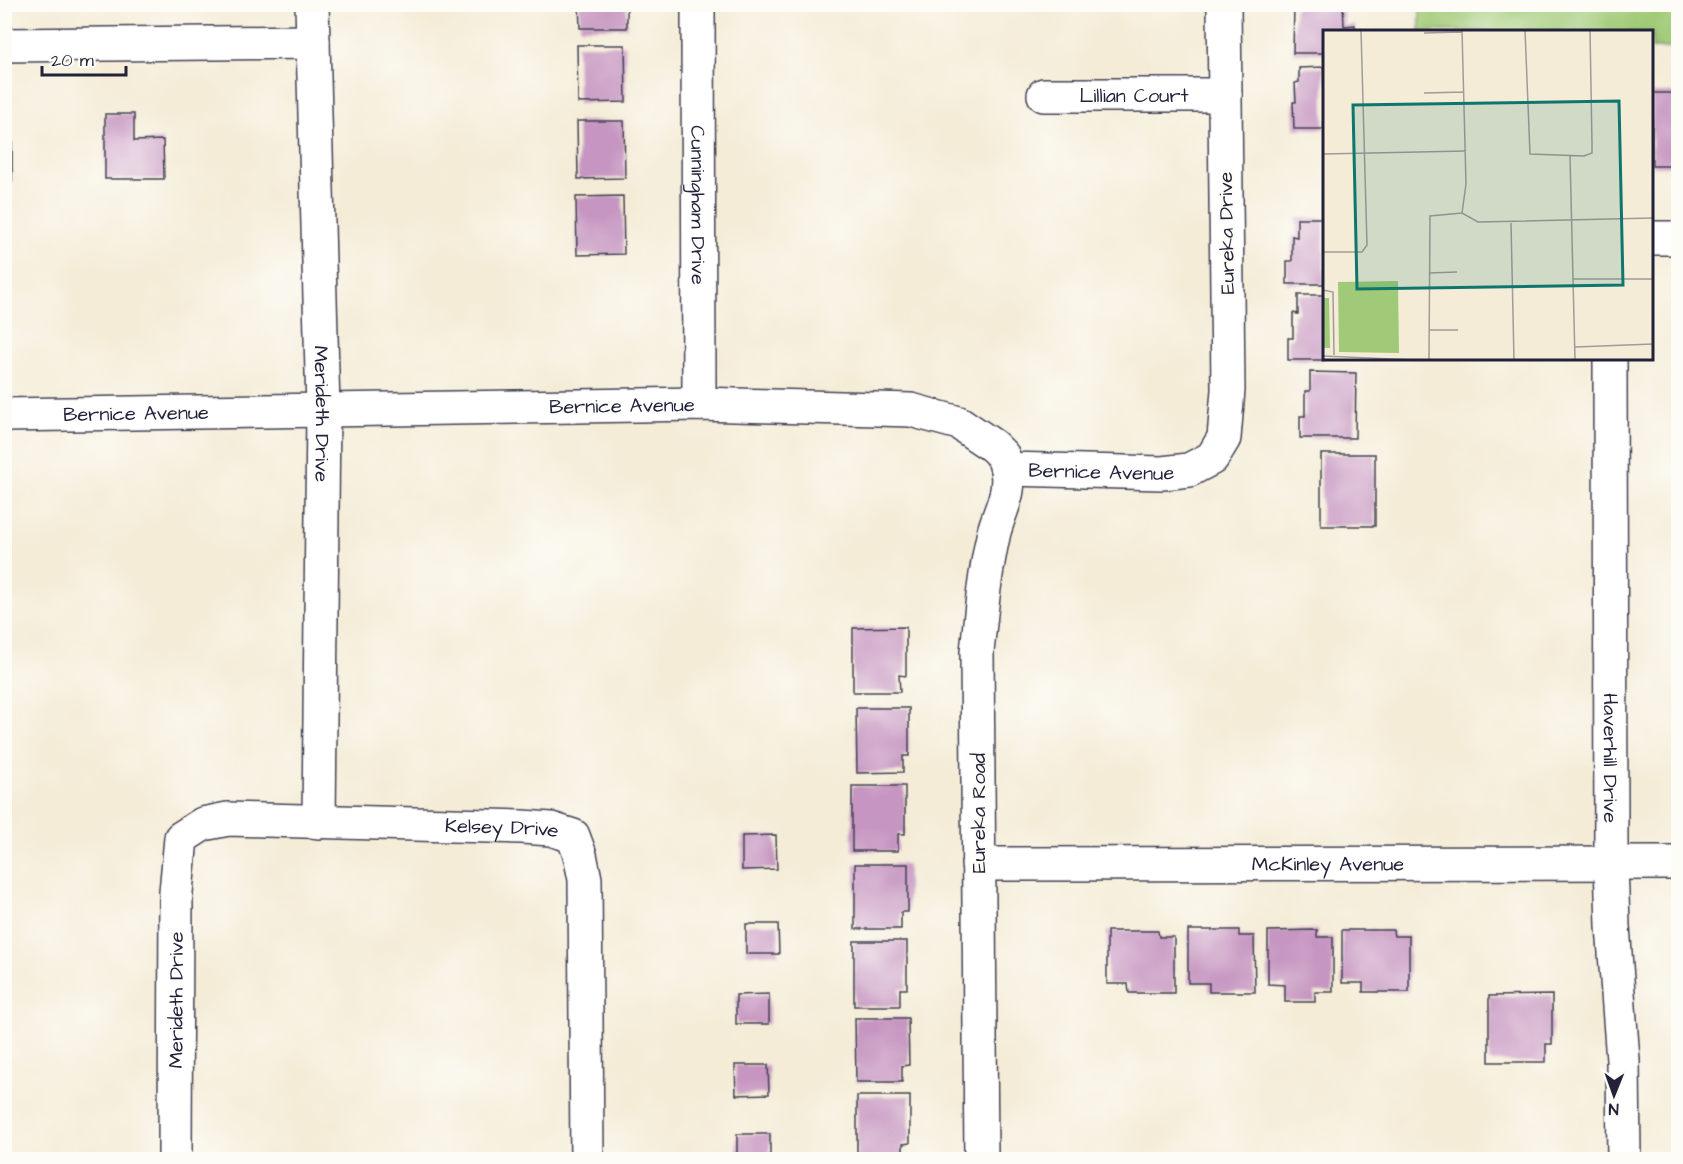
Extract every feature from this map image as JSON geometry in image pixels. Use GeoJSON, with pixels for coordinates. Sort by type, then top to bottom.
{"type":"FeatureCollection","features":[{"type":"Feature","properties":{"kind":"street","name":"Merideth Drive"},"geometry":{"type":"LineString","coordinates":[[312,4],[323,409],[319,822]]}},
{"type":"Feature","properties":{"kind":"street","name":"Cunningham Drive"},"geometry":{"type":"LineString","coordinates":[[698,4],[699,404]]}},
{"type":"Feature","properties":{"kind":"street","name":"Eureka Drive"},"geometry":{"type":"LineString","coordinates":[[1212,458],[1224,438],[1228,390],[1224,4]]}},
{"type":"Feature","properties":{"kind":"street"},"geometry":{"type":"LineString","coordinates":[[4,45],[313,42]]}},
{"type":"Feature","properties":{"kind":"street","name":"Lillian Court"},"geometry":{"type":"LineString","coordinates":[[1044,95],[1225,95]]}},
{"type":"Feature","properties":{"kind":"street"},"geometry":{"type":"LineString","coordinates":[[1653,238],[1678,238]]}},
{"type":"Feature","properties":{"kind":"street","name":"Haverhill Drive"},"geometry":{"type":"LineString","coordinates":[[1610,360],[1611,863],[1613,926],[1623,1060],[1624,1160]]}},
{"type":"Feature","properties":{"kind":"street","name":"Bernice Avenue"},"geometry":{"type":"LineString","coordinates":[[4,415],[699,404],[911,410],[958,423],[993,446],[1003,456],[1007,470],[1162,473],[1189,470],[1212,458]]}},
{"type":"Feature","properties":{"kind":"street","name":"Eureka Road"},"geometry":{"type":"LineString","coordinates":[[981,1160],[977,652],[983,594],[993,541],[1009,483],[1007,470]]}},
{"type":"Feature","properties":{"kind":"street","name":"Kelsey Drive"},"geometry":{"type":"LineString","coordinates":[[181,838],[203,824],[228,819],[522,827],[551,830],[573,836],[585,879],[588,1160]]}},
{"type":"Feature","properties":{"kind":"street","name":"Merideth Drive"},"geometry":{"type":"LineString","coordinates":[[175,1160],[176,892],[181,838]]}},
{"type":"Feature","properties":{"kind":"street","name":"McKinley Avenue"},"geometry":{"type":"LineString","coordinates":[[978,864],[1678,863]]}},
{"type":"Feature","properties":{"kind":"green space"},"geometry":{"type":"Polygon","coordinates":[[[1420,5],[1678,5],[1678,48],[1653,48],[1653,30],[1420,30],[1420,5]]]}},
{"type":"Feature","properties":{"kind":"building"},"geometry":{"type":"Polygon","coordinates":[[[579,4],[627,4],[627,28],[580,28],[579,4]]]}},
{"type":"Feature","properties":{"kind":"building"},"geometry":{"type":"Polygon","coordinates":[[[1298,4],[1343,4],[1344,26],[1355,25],[1355,30],[1323,30],[1323,53],[1293,53],[1294,7],[1298,7],[1298,4]]]}},
{"type":"Feature","properties":{"kind":"building"},"geometry":{"type":"Polygon","coordinates":[[[577,45],[625,45],[626,102],[578,103],[577,45]]]}},
{"type":"Feature","properties":{"kind":"building"},"geometry":{"type":"Polygon","coordinates":[[[1323,67],[1323,129],[1294,129],[1293,102],[1296,102],[1295,83],[1299,82],[1299,68],[1323,67]]]}},
{"type":"Feature","properties":{"kind":"building"},"geometry":{"type":"Polygon","coordinates":[[[1653,93],[1678,93],[1678,166],[1653,166],[1653,93]]]}},
{"type":"Feature","properties":{"kind":"building"},"geometry":{"type":"Polygon","coordinates":[[[105,114],[134,114],[134,141],[163,140],[164,179],[105,179],[105,114]]]}},
{"type":"Feature","properties":{"kind":"building"},"geometry":{"type":"Polygon","coordinates":[[[577,121],[624,121],[625,178],[578,179],[577,121]]]}},
{"type":"Feature","properties":{"kind":"building"},"geometry":{"type":"Polygon","coordinates":[[[5,142],[12,142],[12,181],[5,181],[5,142]]]}},
{"type":"Feature","properties":{"kind":"building"},"geometry":{"type":"Polygon","coordinates":[[[623,196],[624,254],[577,255],[576,197],[623,196]]]}},
{"type":"Feature","properties":{"kind":"building"},"geometry":{"type":"Polygon","coordinates":[[[1297,218],[1323,218],[1323,284],[1287,284],[1287,261],[1292,261],[1292,236],[1297,237],[1297,218]]]}},
{"type":"Feature","properties":{"kind":"building"},"geometry":{"type":"Polygon","coordinates":[[[1298,295],[1323,295],[1323,360],[1288,360],[1288,338],[1293,338],[1293,313],[1298,314],[1298,295]]]}},
{"type":"Feature","properties":{"kind":"building"},"geometry":{"type":"Polygon","coordinates":[[[1310,372],[1356,373],[1355,438],[1300,438],[1300,416],[1305,416],[1305,391],[1310,391],[1310,372]]]}},
{"type":"Feature","properties":{"kind":"building"},"geometry":{"type":"Polygon","coordinates":[[[1321,454],[1375,454],[1375,526],[1321,526],[1321,454]]]}},
{"type":"Feature","properties":{"kind":"building"},"geometry":{"type":"Polygon","coordinates":[[[906,627],[906,676],[899,675],[900,692],[853,692],[853,628],[906,627]]]}},
{"type":"Feature","properties":{"kind":"building"},"geometry":{"type":"Polygon","coordinates":[[[856,708],[909,708],[909,756],[903,756],[903,772],[857,773],[856,708]]]}},
{"type":"Feature","properties":{"kind":"building"},"geometry":{"type":"Polygon","coordinates":[[[852,786],[905,786],[905,834],[898,834],[898,851],[852,851],[852,786]]]}},
{"type":"Feature","properties":{"kind":"building"},"geometry":{"type":"Polygon","coordinates":[[[776,835],[777,869],[742,870],[742,836],[776,835]]]}},
{"type":"Feature","properties":{"kind":"building"},"geometry":{"type":"Polygon","coordinates":[[[855,864],[908,864],[908,912],[901,912],[901,929],[855,929],[855,864]]]}},
{"type":"Feature","properties":{"kind":"building"},"geometry":{"type":"Polygon","coordinates":[[[746,924],[778,924],[779,954],[746,954],[746,924]]]}},
{"type":"Feature","properties":{"kind":"building"},"geometry":{"type":"Polygon","coordinates":[[[1188,930],[1239,930],[1239,936],[1254,936],[1255,992],[1209,992],[1209,983],[1188,983],[1188,930]]]}},
{"type":"Feature","properties":{"kind":"building"},"geometry":{"type":"Polygon","coordinates":[[[1317,930],[1317,937],[1333,937],[1333,992],[1315,992],[1315,1002],[1285,1002],[1285,985],[1268,984],[1268,931],[1317,930]]]}},
{"type":"Feature","properties":{"kind":"building"},"geometry":{"type":"Polygon","coordinates":[[[1342,930],[1393,930],[1394,936],[1409,936],[1409,992],[1363,992],[1363,983],[1342,983],[1342,930]]]}},
{"type":"Feature","properties":{"kind":"building"},"geometry":{"type":"Polygon","coordinates":[[[1107,931],[1158,931],[1159,937],[1174,937],[1174,993],[1129,993],[1128,984],[1107,984],[1107,931]]]}},
{"type":"Feature","properties":{"kind":"building"},"geometry":{"type":"Polygon","coordinates":[[[854,941],[907,941],[907,989],[900,989],[900,1006],[854,1006],[854,941]]]}},
{"type":"Feature","properties":{"kind":"building"},"geometry":{"type":"Polygon","coordinates":[[[769,994],[769,1024],[736,1024],[736,995],[769,994]]]}},
{"type":"Feature","properties":{"kind":"building"},"geometry":{"type":"Polygon","coordinates":[[[1552,995],[1552,1044],[1546,1044],[1546,1062],[1489,1062],[1489,996],[1552,995]]]}},
{"type":"Feature","properties":{"kind":"building"},"geometry":{"type":"Polygon","coordinates":[[[855,1018],[908,1018],[909,1065],[902,1066],[902,1082],[856,1082],[855,1018]]]}},
{"type":"Feature","properties":{"kind":"building"},"geometry":{"type":"Polygon","coordinates":[[[735,1065],[768,1065],[769,1094],[736,1095],[735,1065]]]}},
{"type":"Feature","properties":{"kind":"building"},"geometry":{"type":"Polygon","coordinates":[[[857,1096],[910,1096],[910,1143],[903,1144],[903,1160],[857,1160],[857,1096]]]}},
{"type":"Feature","properties":{"kind":"building"},"geometry":{"type":"Polygon","coordinates":[[[737,1134],[770,1134],[770,1160],[737,1160],[737,1134]]]}}]}
